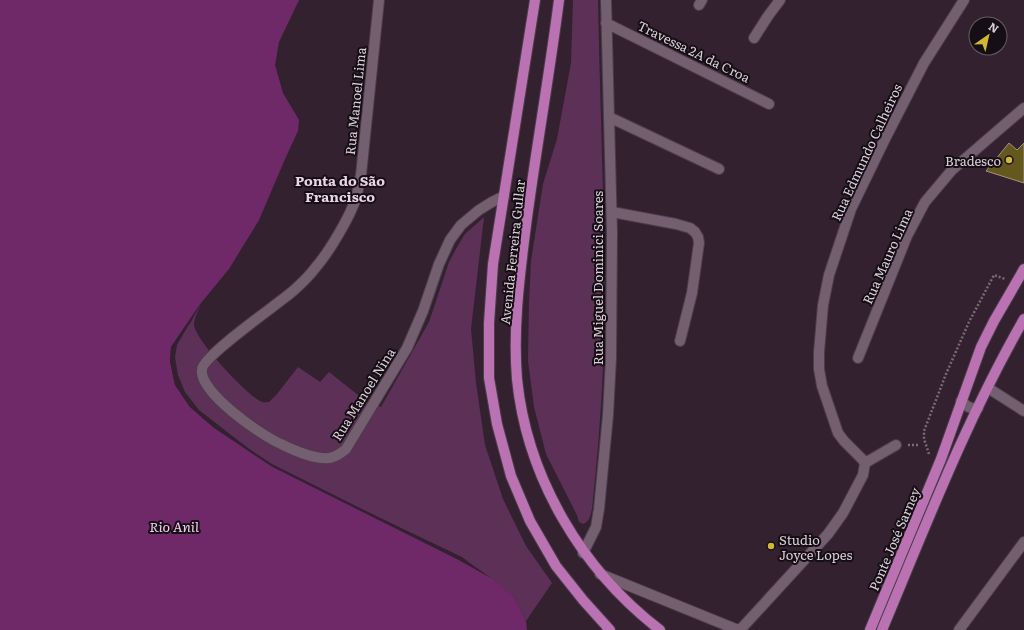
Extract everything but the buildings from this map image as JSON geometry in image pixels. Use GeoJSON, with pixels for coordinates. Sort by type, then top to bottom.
{"type":"FeatureCollection","features":[{"type":"Feature","properties":{"kind":"main road","name":"Avenida Ferreira Gullar"},"geometry":{"type":"LineString","coordinates":[[535,0],[493,264],[489,323],[489,378],[497,424],[511,476],[530,521],[556,566],[583,600],[610,630]]}},
{"type":"Feature","properties":{"kind":"main road","name":"Avenida Ferreira Gullar"},"geometry":{"type":"LineString","coordinates":[[559,0],[518,291],[516,333],[517,379],[525,424],[539,469],[558,511],[583,553],[600,574],[644,618],[660,630]]}},
{"type":"Feature","properties":{"kind":"main road","name":"Ponte José Sarney"},"geometry":{"type":"LineString","coordinates":[[870,630],[941,459],[981,347],[994,320],[1024,269]]}},
{"type":"Feature","properties":{"kind":"main road","name":"Ponte José Sarney"},"geometry":{"type":"LineString","coordinates":[[882,630],[952,463],[1009,345],[1024,319]]}},
{"type":"Feature","properties":{"kind":"street","name":"Rua Manoel Lima"},"geometry":{"type":"LineString","coordinates":[[225,344],[294,290],[317,266],[339,232],[356,199],[361,175],[379,0]]}},
{"type":"Feature","properties":{"kind":"street","name":"Rua Miguel Dominici Soares"},"geometry":{"type":"LineString","coordinates":[[583,553],[596,527],[608,415],[612,314],[612,212],[606,0]]}},
{"type":"Feature","properties":{"kind":"street"},"geometry":{"type":"LineString","coordinates":[[754,38],[780,0]]}},
{"type":"Feature","properties":{"kind":"street","name":"Rua Edmundo Calheiros"},"geometry":{"type":"LineString","coordinates":[[864,463],[838,433],[822,386],[819,369],[819,352],[823,305],[829,275],[851,209],[868,172],[924,63],[964,0]]}},
{"type":"Feature","properties":{"kind":"street","name":"Travessa 2A da Croa"},"geometry":{"type":"LineString","coordinates":[[606,23],[769,104]]}},
{"type":"Feature","properties":{"kind":"street","name":"Rua Mauro Lima"},"geometry":{"type":"LineString","coordinates":[[858,358],[907,236],[925,202],[952,170],[1024,108]]}},
{"type":"Feature","properties":{"kind":"street"},"geometry":{"type":"LineString","coordinates":[[609,117],[719,169]]}},
{"type":"Feature","properties":{"kind":"street","name":"Rua Manoel Nina"},"geometry":{"type":"LineString","coordinates":[[225,344],[206,362],[202,368],[202,375],[205,383],[218,398],[240,418],[273,441],[302,454],[332,458],[346,449],[407,348],[423,311],[439,264],[450,240],[461,225],[479,210],[504,196]]}},
{"type":"Feature","properties":{"kind":"street"},"geometry":{"type":"LineString","coordinates":[[612,212],[690,228],[698,237],[699,243],[692,294],[680,341]]}},
{"type":"Feature","properties":{"kind":"street"},"geometry":{"type":"LineString","coordinates":[[988,388],[1024,412]]}},
{"type":"Feature","properties":{"kind":"street"},"geometry":{"type":"LineString","coordinates":[[962,401],[972,409],[978,408]]}},
{"type":"Feature","properties":{"kind":"street"},"geometry":{"type":"LineString","coordinates":[[600,574],[739,630],[828,534],[843,513],[863,475],[864,463],[896,445]]}},
{"type":"Feature","properties":{"kind":"street"},"geometry":{"type":"LineString","coordinates":[[959,630],[1024,542]]}},
{"type":"Feature","properties":{"kind":"path"},"geometry":{"type":"LineString","coordinates":[[929,454],[924,439],[924,431],[946,374],[969,322],[994,275],[1016,283]]}},
{"type":"Feature","properties":{"kind":"shaded area"},"geometry":{"type":"Polygon","coordinates":[[[573,0],[598,0],[604,229],[604,321],[600,420],[592,509],[588,520],[583,524],[579,522],[577,515],[546,454],[534,407],[528,361],[531,261],[543,184],[557,139],[571,63],[573,0]]]}},
{"type":"Feature","properties":{"kind":"shaded area"},"geometry":{"type":"Polygon","coordinates":[[[484,217],[471,329],[476,383],[485,445],[503,499],[526,546],[552,583],[526,621],[514,597],[462,557],[271,466],[199,410],[185,392],[178,375],[175,357],[177,345],[201,303],[194,324],[202,341],[233,378],[261,402],[269,402],[298,367],[320,382],[329,372],[368,403],[381,407],[429,322],[449,262],[457,247],[465,234],[484,217]]]}},
{"type":"Feature","properties":{"kind":"water","name":"Rio Anil"},"geometry":{"type":"Polygon","coordinates":[[[0,0],[299,0],[279,42],[275,65],[283,93],[299,120],[298,131],[259,220],[229,269],[201,303],[171,347],[170,361],[175,385],[190,407],[213,427],[271,466],[459,560],[491,578],[514,597],[526,621],[527,630],[0,630],[0,0]]]}},
{"type":"Feature","properties":{"kind":"pier"},"geometry":{"type":"Polygon","coordinates":[[[201,303],[191,322],[173,347],[172,361],[177,384],[191,405],[214,426],[272,464],[460,558],[491,578],[459,560],[271,466],[213,427],[190,407],[175,385],[170,361],[171,347],[201,303]]]}},
{"type":"Feature","properties":{"kind":"place","name":"Bradesco"},"geometry":{"type":"Point","coordinates":[1009,160]}},
{"type":"Feature","properties":{"kind":"place","name":"Studio Joyce Lopes"},"geometry":{"type":"Point","coordinates":[771,546]}},
{"type":"Feature","properties":{"kind":"district","name":"Ponta do São Francisco"},"geometry":{"type":"Point","coordinates":[340,188]}}]}
